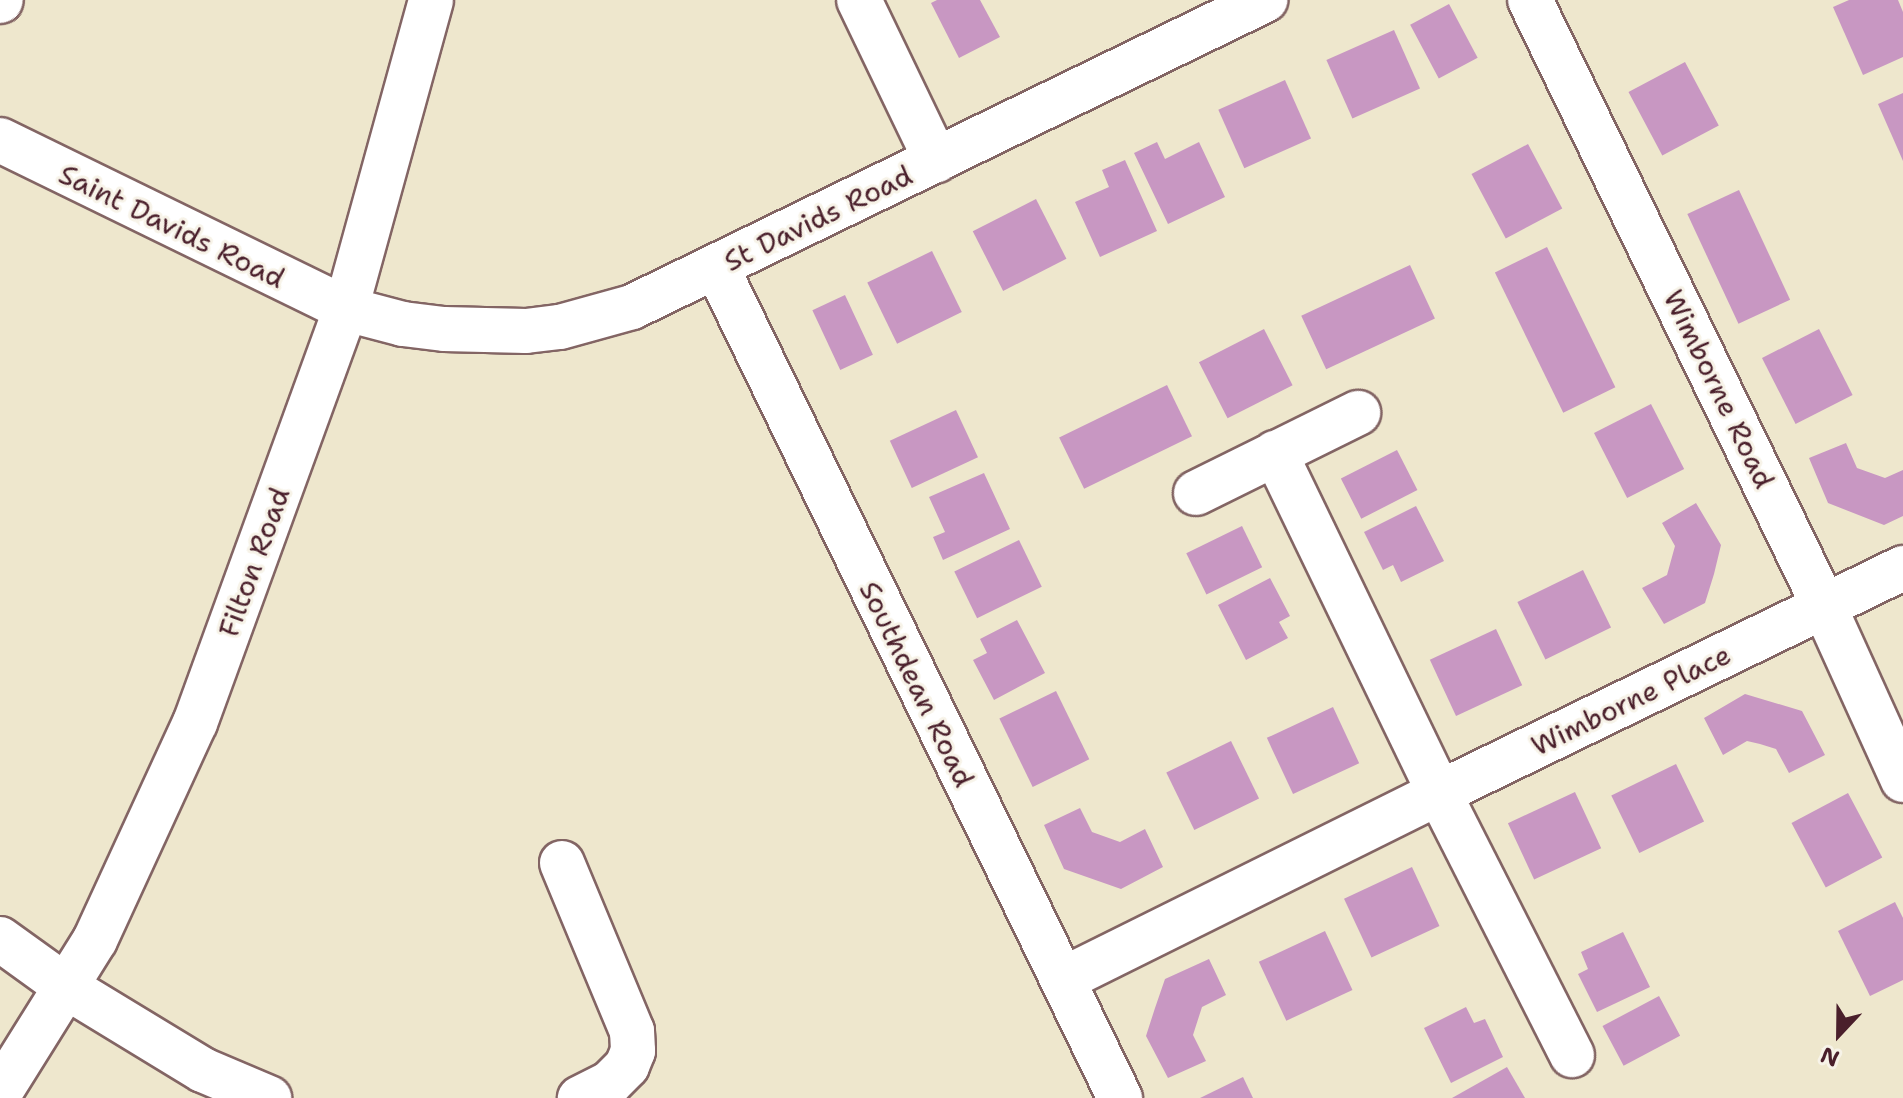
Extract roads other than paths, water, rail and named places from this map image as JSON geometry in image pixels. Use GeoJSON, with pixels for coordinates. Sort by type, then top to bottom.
{"type":"FeatureCollection","features":[{"type":"Feature","properties":{"kind":"street","name":"Filton Road"},"geometry":{"type":"LineString","coordinates":[[0,1092],[68,988],[95,940],[195,723],[346,309],[431,0]]}},
{"type":"Feature","properties":{"kind":"street"},"geometry":{"type":"LineString","coordinates":[[859,0],[936,160]]}},
{"type":"Feature","properties":{"kind":"street","name":"St Davids Road"},"geometry":{"type":"LineString","coordinates":[[346,309],[403,324],[486,332],[560,327],[632,307],[1265,0]]}},
{"type":"Feature","properties":{"kind":"street","name":"Wimborne Road"},"geometry":{"type":"LineString","coordinates":[[1530,0],[1824,606],[1903,780]]}},
{"type":"Feature","properties":{"kind":"street","name":"Saint Davids Road"},"geometry":{"type":"LineString","coordinates":[[0,140],[346,309]]}},
{"type":"Feature","properties":{"kind":"street","name":"Southdean Road"},"geometry":{"type":"LineString","coordinates":[[717,268],[1120,1098]]}},
{"type":"Feature","properties":{"kind":"street"},"geometry":{"type":"LineString","coordinates":[[1196,493],[1358,413]]}},
{"type":"Feature","properties":{"kind":"street"},"geometry":{"type":"LineString","coordinates":[[1275,453],[1439,793],[1572,1055]]}},
{"type":"Feature","properties":{"kind":"street","name":"Wimborne Place"},"geometry":{"type":"LineString","coordinates":[[1064,979],[1903,568]]}},
{"type":"Feature","properties":{"kind":"street"},"geometry":{"type":"LineString","coordinates":[[562,863],[632,1031],[633,1051],[627,1066],[610,1083],[580,1098]]}},
{"type":"Feature","properties":{"kind":"street"},"geometry":{"type":"LineString","coordinates":[[0,939],[68,988],[203,1070],[269,1098]]}}]}
